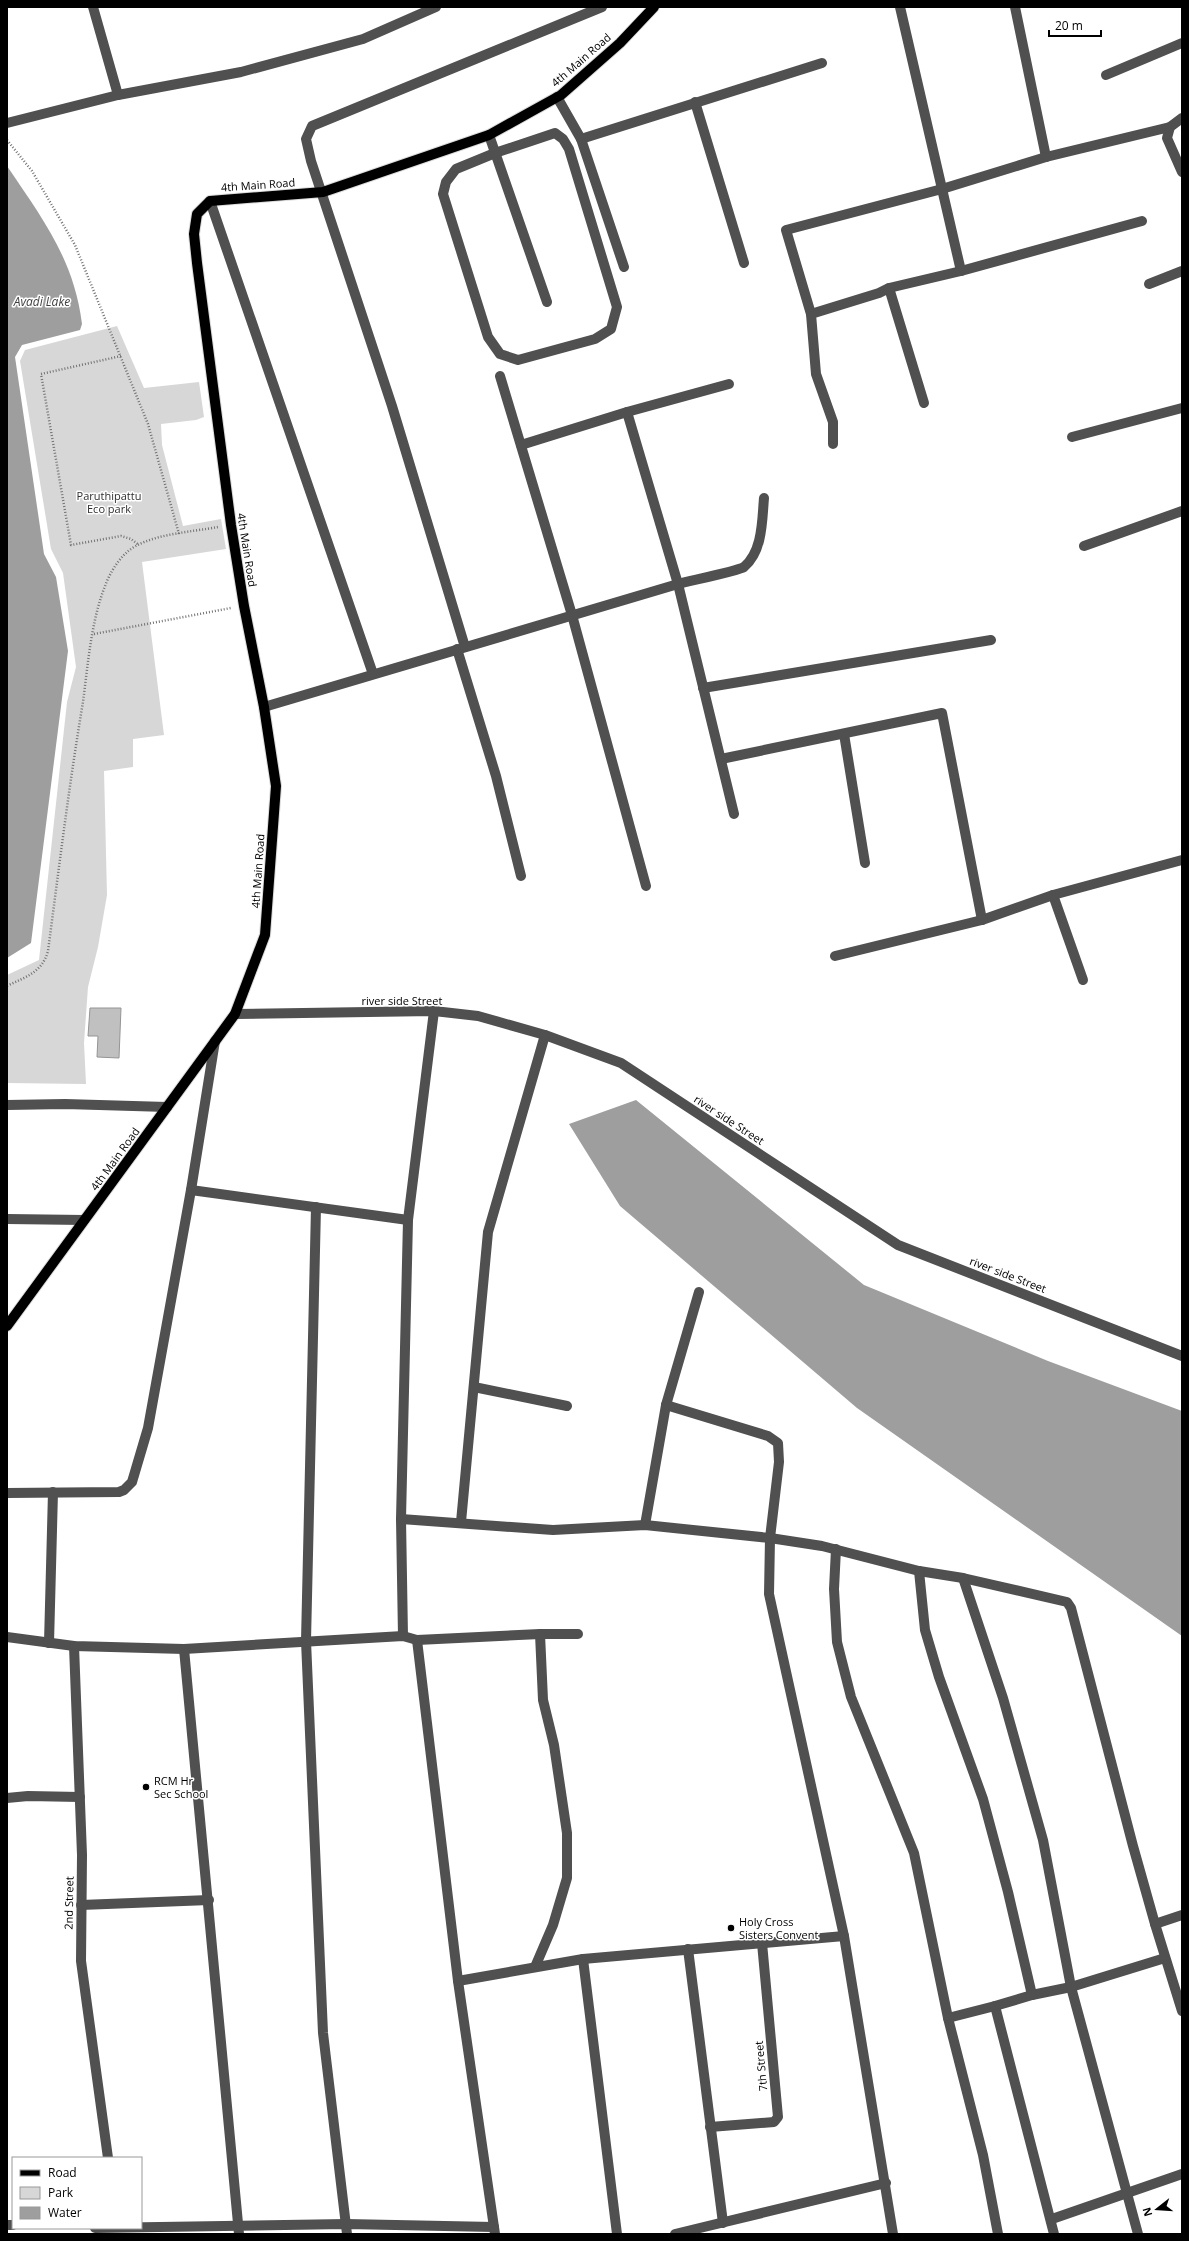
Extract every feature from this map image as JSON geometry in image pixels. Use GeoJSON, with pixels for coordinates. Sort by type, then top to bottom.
{"type":"FeatureCollection","features":[{"type":"Feature","properties":{"kind":"main road","name":"4th Main Road"},"geometry":{"type":"LineString","coordinates":[[7,1326],[235,1014],[265,935],[276,786],[264,707],[244,606],[231,525],[205,338],[194,234],[197,214],[210,201],[322,192],[489,135],[557,97],[620,43],[654,7]]}},
{"type":"Feature","properties":{"kind":"street"},"geometry":{"type":"LineString","coordinates":[[93,7],[118,95]]}},
{"type":"Feature","properties":{"kind":"street"},"geometry":{"type":"LineString","coordinates":[[7,123],[118,95],[242,72],[363,39],[436,7]]}},
{"type":"Feature","properties":{"kind":"street"},"geometry":{"type":"LineString","coordinates":[[521,876],[496,776],[461,648],[392,406],[308,150],[306,139],[312,126],[602,7]]}},
{"type":"Feature","properties":{"kind":"street"},"geometry":{"type":"LineString","coordinates":[[900,7],[961,271]]}},
{"type":"Feature","properties":{"kind":"street"},"geometry":{"type":"LineString","coordinates":[[1015,7],[1046,157]]}},
{"type":"Feature","properties":{"kind":"street"},"geometry":{"type":"LineString","coordinates":[[1106,75],[1182,42]]}},
{"type":"Feature","properties":{"kind":"street"},"geometry":{"type":"LineString","coordinates":[[581,139],[822,62]]}},
{"type":"Feature","properties":{"kind":"street"},"geometry":{"type":"LineString","coordinates":[[557,97],[581,139],[624,267]]}},
{"type":"Feature","properties":{"kind":"street"},"geometry":{"type":"LineString","coordinates":[[694,102],[744,263]]}},
{"type":"Feature","properties":{"kind":"street"},"geometry":{"type":"LineString","coordinates":[[833,444],[833,422],[816,374],[811,314],[786,230],[942,189],[1046,157],[1170,127],[1182,118]]}},
{"type":"Feature","properties":{"kind":"street"},"geometry":{"type":"LineString","coordinates":[[1170,127],[1167,138],[1182,172]]}},
{"type":"Feature","properties":{"kind":"street"},"geometry":{"type":"LineString","coordinates":[[555,133],[563,139],[569,149],[617,307],[611,329],[594,338],[518,360],[500,354],[488,337],[443,194],[446,182],[456,169],[495,153],[555,133]]}},
{"type":"Feature","properties":{"kind":"street"},"geometry":{"type":"LineString","coordinates":[[489,135],[547,302]]}},
{"type":"Feature","properties":{"kind":"street"},"geometry":{"type":"LineString","coordinates":[[210,201],[373,674]]}},
{"type":"Feature","properties":{"kind":"street"},"geometry":{"type":"LineString","coordinates":[[811,314],[879,293],[889,288],[961,271],[1142,221]]}},
{"type":"Feature","properties":{"kind":"street"},"geometry":{"type":"LineString","coordinates":[[1149,284],[1182,271]]}},
{"type":"Feature","properties":{"kind":"street"},"geometry":{"type":"LineString","coordinates":[[889,288],[924,403]]}},
{"type":"Feature","properties":{"kind":"street"},"geometry":{"type":"LineString","coordinates":[[500,376],[572,615],[646,886]]}},
{"type":"Feature","properties":{"kind":"street"},"geometry":{"type":"LineString","coordinates":[[521,445],[627,412],[729,384]]}},
{"type":"Feature","properties":{"kind":"street"},"geometry":{"type":"LineString","coordinates":[[1072,437],[1182,408]]}},
{"type":"Feature","properties":{"kind":"street"},"geometry":{"type":"LineString","coordinates":[[627,412],[678,584],[734,814]]}},
{"type":"Feature","properties":{"kind":"street"},"geometry":{"type":"LineString","coordinates":[[264,707],[678,584],[743,567],[752,555],[761,534],[764,498]]}},
{"type":"Feature","properties":{"kind":"street"},"geometry":{"type":"LineString","coordinates":[[1084,546],[1182,512]]}},
{"type":"Feature","properties":{"kind":"street"},"geometry":{"type":"LineString","coordinates":[[704,688],[991,640]]}},
{"type":"Feature","properties":{"kind":"street"},"geometry":{"type":"LineString","coordinates":[[721,759],[942,713],[982,920]]}},
{"type":"Feature","properties":{"kind":"street"},"geometry":{"type":"LineString","coordinates":[[844,734],[865,863]]}},
{"type":"Feature","properties":{"kind":"street"},"geometry":{"type":"LineString","coordinates":[[835,956],[982,920],[1052,895],[1182,860]]}},
{"type":"Feature","properties":{"kind":"street"},"geometry":{"type":"LineString","coordinates":[[1052,895],[1083,980]]}},
{"type":"Feature","properties":{"kind":"street"},"geometry":{"type":"LineString","coordinates":[[403,1636],[402,1519],[408,1220],[434,1011]]}},
{"type":"Feature","properties":{"kind":"street","name":"river side Street"},"geometry":{"type":"LineString","coordinates":[[235,1014],[434,1011],[478,1016],[545,1035],[621,1063],[898,1245],[1182,1356]]}},
{"type":"Feature","properties":{"kind":"street"},"geometry":{"type":"LineString","coordinates":[[462,1522],[488,1232],[545,1035]]}},
{"type":"Feature","properties":{"kind":"street"},"geometry":{"type":"LineString","coordinates":[[7,1493],[119,1492],[124,1490],[132,1482],[148,1428],[191,1190],[215,1041]]}},
{"type":"Feature","properties":{"kind":"street"},"geometry":{"type":"LineString","coordinates":[[7,1105],[65,1104],[167,1108]]}},
{"type":"Feature","properties":{"kind":"street"},"geometry":{"type":"LineString","coordinates":[[191,1190],[408,1220]]}},
{"type":"Feature","properties":{"kind":"street"},"geometry":{"type":"LineString","coordinates":[[316,1207],[306,1641],[323,2033],[347,2229]]}},
{"type":"Feature","properties":{"kind":"street"},"geometry":{"type":"LineString","coordinates":[[7,1219],[84,1220]]}},
{"type":"Feature","properties":{"kind":"street"},"geometry":{"type":"LineString","coordinates":[[645,1525],[666,1405],[700,1292]]}},
{"type":"Feature","properties":{"kind":"street"},"geometry":{"type":"LineString","coordinates":[[474,1387],[567,1406]]}},
{"type":"Feature","properties":{"kind":"street"},"geometry":{"type":"LineString","coordinates":[[666,1405],[768,1436],[778,1443],[780,1462],[770,1538],[769,1594],[844,1936],[886,2183],[893,2234]]}},
{"type":"Feature","properties":{"kind":"street"},"geometry":{"type":"LineString","coordinates":[[49,1643],[53,1492]]}},
{"type":"Feature","properties":{"kind":"street"},"geometry":{"type":"LineString","coordinates":[[402,1519],[462,1522],[553,1530],[645,1525],[770,1538],[836,1549],[919,1571],[963,1578],[1064,1600],[1070,1604],[1155,1924],[1182,2011]]}},
{"type":"Feature","properties":{"kind":"street"},"geometry":{"type":"LineString","coordinates":[[836,1549],[834,1590],[837,1642],[851,1697],[914,1853],[948,2018],[983,2155],[998,2234]]}},
{"type":"Feature","properties":{"kind":"street"},"geometry":{"type":"LineString","coordinates":[[919,1571],[926,1630],[939,1676],[983,1799],[1008,1892],[1032,1994]]}},
{"type":"Feature","properties":{"kind":"street"},"geometry":{"type":"LineString","coordinates":[[963,1578],[1003,1698],[1043,1840],[1070,1987],[1138,2234]]}},
{"type":"Feature","properties":{"kind":"street"},"geometry":{"type":"LineString","coordinates":[[7,1637],[74,1646],[184,1649],[403,1636],[416,1640],[540,1634],[578,1634]]}},
{"type":"Feature","properties":{"kind":"street"},"geometry":{"type":"LineString","coordinates":[[535,1967],[553,1925],[567,1878],[567,1833],[554,1745],[543,1700],[540,1634]]}},
{"type":"Feature","properties":{"kind":"street"},"geometry":{"type":"LineString","coordinates":[[106,2229],[495,2230],[458,1982],[416,1640]]}},
{"type":"Feature","properties":{"kind":"street","name":"2nd Street"},"geometry":{"type":"LineString","coordinates":[[74,1646],[80,1798],[81,1961],[108,2157]]}},
{"type":"Feature","properties":{"kind":"street"},"geometry":{"type":"LineString","coordinates":[[184,1649],[209,1900],[239,2230]]}},
{"type":"Feature","properties":{"kind":"street"},"geometry":{"type":"LineString","coordinates":[[7,1798],[28,1796],[80,1798]]}},
{"type":"Feature","properties":{"kind":"street"},"geometry":{"type":"LineString","coordinates":[[81,1905],[209,1900]]}},
{"type":"Feature","properties":{"kind":"street"},"geometry":{"type":"LineString","coordinates":[[1155,1924],[1182,1915]]}},
{"type":"Feature","properties":{"kind":"street"},"geometry":{"type":"LineString","coordinates":[[458,1982],[583,1959],[844,1936]]}},
{"type":"Feature","properties":{"kind":"street","name":"7th Street"},"geometry":{"type":"LineString","coordinates":[[710,2127],[774,2122],[778,2117],[762,1943]]}},
{"type":"Feature","properties":{"kind":"street"},"geometry":{"type":"LineString","coordinates":[[688,1949],[723,2223]]}},
{"type":"Feature","properties":{"kind":"street"},"geometry":{"type":"LineString","coordinates":[[948,2018],[995,2006],[1032,1994],[1070,1987],[1165,1958]]}},
{"type":"Feature","properties":{"kind":"street"},"geometry":{"type":"LineString","coordinates":[[583,1959],[617,2234]]}},
{"type":"Feature","properties":{"kind":"street"},"geometry":{"type":"LineString","coordinates":[[995,2006],[1052,2219],[1054,2234]]}},
{"type":"Feature","properties":{"kind":"street"},"geometry":{"type":"LineString","coordinates":[[1052,2219],[1182,2174]]}},
{"type":"Feature","properties":{"kind":"street"},"geometry":{"type":"LineString","coordinates":[[675,2234],[886,2183]]}},
{"type":"Feature","properties":{"kind":"path"},"geometry":{"type":"LineString","coordinates":[[7,140],[32,171],[58,212],[75,245],[148,424],[179,534]]}},
{"type":"Feature","properties":{"kind":"path"},"geometry":{"type":"LineString","coordinates":[[120,356],[41,374],[71,545],[122,536],[131,539],[139,545]]}},
{"type":"Feature","properties":{"kind":"path"},"geometry":{"type":"LineString","coordinates":[[7,986],[41,968],[45,963],[48,952],[68,793],[94,634],[105,585],[126,553],[139,545],[154,539],[231,525]]}},
{"type":"Feature","properties":{"kind":"path"},"geometry":{"type":"LineString","coordinates":[[94,634],[244,606]]}},
{"type":"Feature","properties":{"kind":"green space","name":"Paruthipattu Eco park"},"geometry":{"type":"Polygon","coordinates":[[[117,326],[144,388],[199,382],[204,417],[196,420],[161,424],[162,445],[183,526],[221,519],[226,549],[142,562],[164,735],[133,739],[133,767],[104,771],[107,895],[98,947],[88,987],[84,1043],[86,1084],[7,1083],[7,975],[39,960],[67,702],[76,667],[63,573],[51,549],[20,361],[25,350],[117,326]]]}},
{"type":"Feature","properties":{"kind":"water","name":"Avadi Lake"},"geometry":{"type":"Polygon","coordinates":[[[7,166],[55,240],[72,279],[82,324],[80,330],[22,345],[15,357],[44,554],[56,577],[68,651],[31,943],[7,958],[7,166]]]}},
{"type":"Feature","properties":{"kind":"water"},"geometry":{"type":"Polygon","coordinates":[[[636,1100],[864,1285],[1048,1361],[1182,1411],[1182,1636],[857,1408],[620,1206],[569,1124],[636,1100]]]}},
{"type":"Feature","properties":{"kind":"building"},"geometry":{"type":"Polygon","coordinates":[[[90,1008],[121,1008],[119,1058],[97,1057],[98,1036],[88,1036],[90,1008]]]}},
{"type":"Feature","properties":{"kind":"place","name":"RCM Hr Sec School"},"geometry":{"type":"Point","coordinates":[146,1787]}},
{"type":"Feature","properties":{"kind":"place","name":"Holy Cross Sisters Convent"},"geometry":{"type":"Point","coordinates":[731,1928]}}]}
